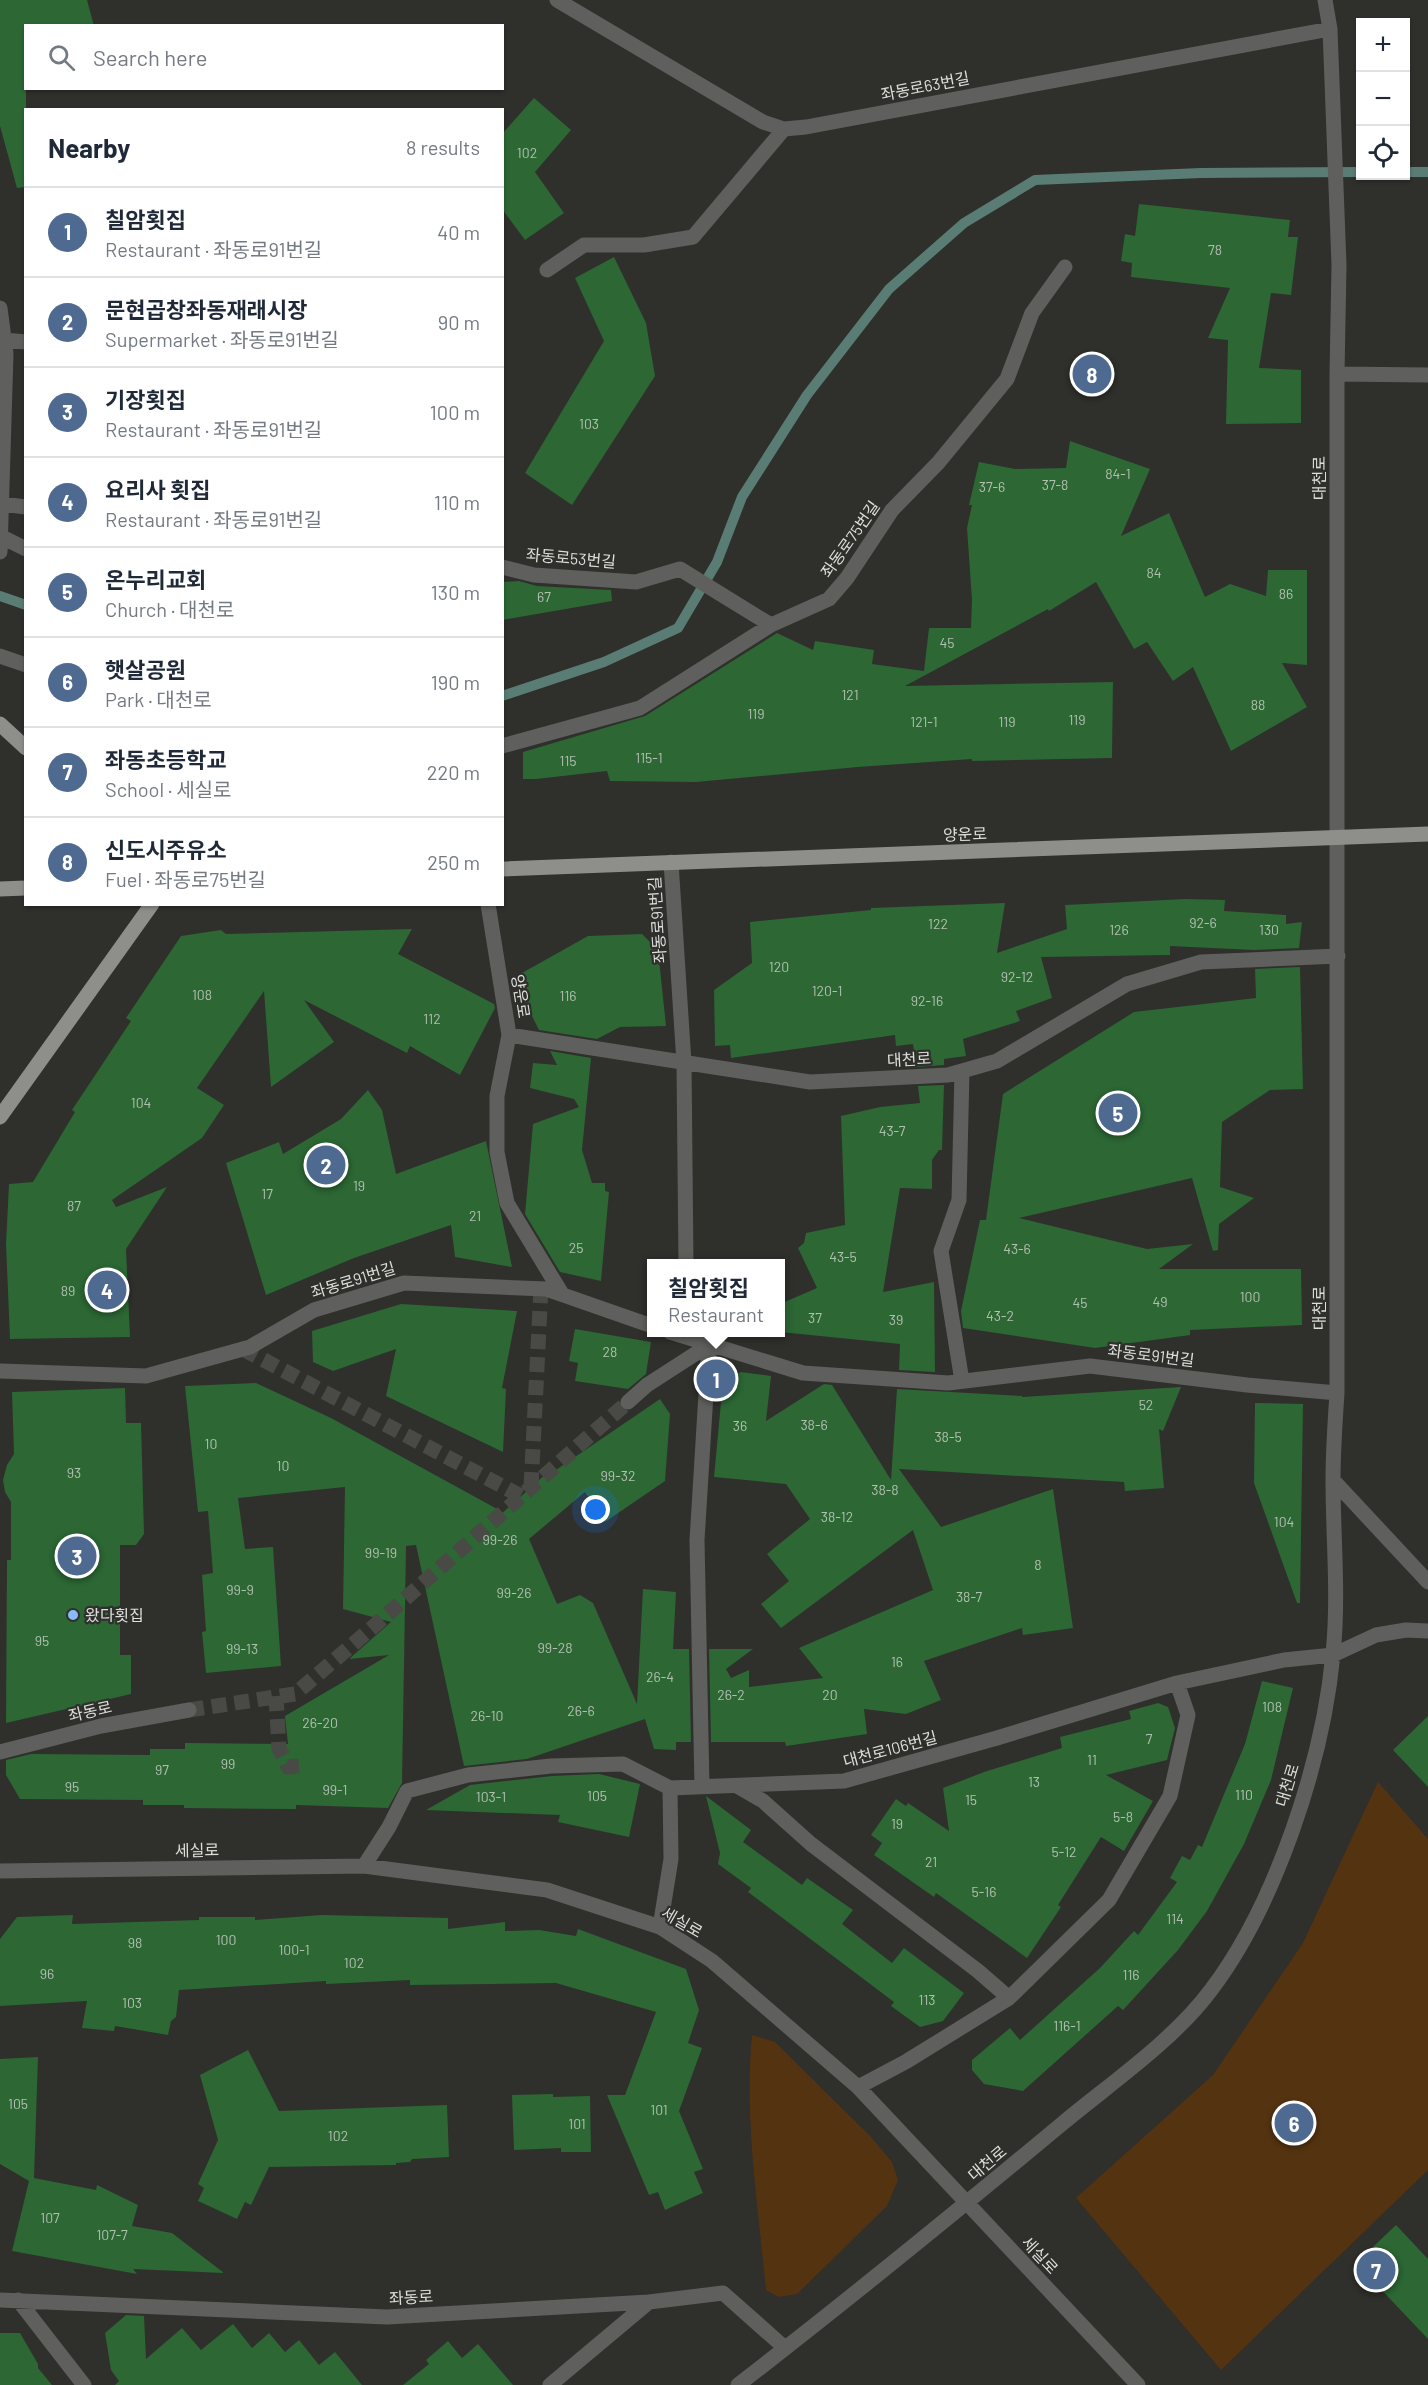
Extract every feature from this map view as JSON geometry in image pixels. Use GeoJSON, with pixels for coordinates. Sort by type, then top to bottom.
{"type":"FeatureCollection","features":[{"type":"Feature","properties":{"kind":"main road"},"geometry":{"type":"LineString","coordinates":[[0,724],[24,746]]}},
{"type":"Feature","properties":{"kind":"main road","name":"양운로"},"geometry":{"type":"LineString","coordinates":[[504,869],[1428,834]]}},
{"type":"Feature","properties":{"kind":"main road"},"geometry":{"type":"LineString","coordinates":[[0,890],[24,888]]}},
{"type":"Feature","properties":{"kind":"main road"},"geometry":{"type":"LineString","coordinates":[[0,1117],[151,906]]}},
{"type":"Feature","properties":{"kind":"street","name":"좌동로63번길"},"geometry":{"type":"LineString","coordinates":[[557,0],[764,122],[784,129],[818,125],[1330,29]]}},
{"type":"Feature","properties":{"kind":"street","name":"대천로"},"geometry":{"type":"LineString","coordinates":[[738,2385],[967,2203],[1172,2032],[1211,1991],[1239,1947],[1270,1888],[1287,1846],[1316,1752],[1333,1655],[1336,1582],[1333,1480],[1337,1393],[1336,838],[1339,265],[1330,29],[1325,0]]}},
{"type":"Feature","properties":{"kind":"street"},"geometry":{"type":"LineString","coordinates":[[548,270],[584,245],[644,245],[693,237],[784,129]]}},
{"type":"Feature","properties":{"kind":"street","name":"좌동로75번길"},"geometry":{"type":"LineString","coordinates":[[504,745],[640,708],[771,625],[829,599],[847,578],[892,510],[938,463],[1007,379],[1032,314],[1065,267]]}},
{"type":"Feature","properties":{"kind":"street"},"geometry":{"type":"LineString","coordinates":[[0,308],[6,354],[1,544],[24,549]]}},
{"type":"Feature","properties":{"kind":"street"},"geometry":{"type":"LineString","coordinates":[[4,340],[24,342]]}},
{"type":"Feature","properties":{"kind":"street"},"geometry":{"type":"LineString","coordinates":[[1337,374],[1428,375]]}},
{"type":"Feature","properties":{"kind":"street"},"geometry":{"type":"LineString","coordinates":[[2,504],[24,507]]}},
{"type":"Feature","properties":{"kind":"street","name":"좌동로53번길"},"geometry":{"type":"LineString","coordinates":[[504,568],[534,575],[636,582],[680,569],[771,625]]}},
{"type":"Feature","properties":{"kind":"street"},"geometry":{"type":"LineString","coordinates":[[0,656],[24,664]]}},
{"type":"Feature","properties":{"kind":"street","name":"좌동로91번길"},"geometry":{"type":"LineString","coordinates":[[671,862],[686,1259]]}},
{"type":"Feature","properties":{"kind":"street","name":"양운로"},"geometry":{"type":"LineString","coordinates":[[488,906],[509,1035],[679,1062]]}},
{"type":"Feature","properties":{"kind":"street","name":"대천로"},"geometry":{"type":"LineString","coordinates":[[679,1062],[810,1082],[948,1075],[998,1061],[1127,984],[1201,962],[1338,956]]}},
{"type":"Feature","properties":{"kind":"street"},"geometry":{"type":"LineString","coordinates":[[509,1035],[497,1096],[497,1152],[507,1203],[561,1294]]}},
{"type":"Feature","properties":{"kind":"street"},"geometry":{"type":"LineString","coordinates":[[962,1071],[959,1200],[941,1251],[962,1381]]}},
{"type":"Feature","properties":{"kind":"street","name":"좌동로91번길"},"geometry":{"type":"LineString","coordinates":[[0,1371],[146,1376],[250,1347],[314,1310],[404,1282],[546,1288],[647,1325]]}},
{"type":"Feature","properties":{"kind":"street","name":"좌동로91번길"},"geometry":{"type":"LineString","coordinates":[[691,1337],[709,1345],[803,1373],[948,1383],[1090,1366],[1247,1385],[1337,1393]]}},
{"type":"Feature","properties":{"kind":"street"},"geometry":{"type":"LineString","coordinates":[[628,1402],[647,1385],[709,1345]]}},
{"type":"Feature","properties":{"kind":"street"},"geometry":{"type":"LineString","coordinates":[[702,1786],[697,1540],[709,1345]]}},
{"type":"Feature","properties":{"kind":"street"},"geometry":{"type":"LineString","coordinates":[[1333,1480],[1428,1582]]}},
{"type":"Feature","properties":{"kind":"street","name":"대천로106번길"},"geometry":{"type":"LineString","coordinates":[[670,1788],[844,1781],[997,1738],[1177,1683],[1284,1660],[1333,1655],[1376,1635],[1406,1630],[1428,1631]]}},
{"type":"Feature","properties":{"kind":"street"},"geometry":{"type":"LineString","coordinates":[[858,2087],[908,2061],[1009,1998],[1109,1900],[1170,1796],[1188,1715],[1177,1683]]}},
{"type":"Feature","properties":{"kind":"street","name":"좌동로"},"geometry":{"type":"LineString","coordinates":[[0,1752],[101,1726],[189,1710]]}},
{"type":"Feature","properties":{"kind":"street"},"geometry":{"type":"LineString","coordinates":[[364,1866],[389,1827],[407,1791],[468,1775],[551,1766],[623,1764],[670,1788],[671,1859],[660,1927]]}},
{"type":"Feature","properties":{"kind":"street"},"geometry":{"type":"LineString","coordinates":[[734,1785],[763,1801],[811,1844],[978,1971],[1009,1998]]}},
{"type":"Feature","properties":{"kind":"street","name":"세실로"},"geometry":{"type":"LineString","coordinates":[[0,1871],[364,1866],[547,1890],[660,1927],[712,1961],[858,2087],[1137,2385]]}},
{"type":"Feature","properties":{"kind":"street","name":"좌동로"},"geometry":{"type":"LineString","coordinates":[[0,2300],[387,2317],[649,2302],[723,2294],[786,2348]]}},
{"type":"Feature","properties":{"kind":"street"},"geometry":{"type":"LineString","coordinates":[[18,2300],[84,2385]]}},
{"type":"Feature","properties":{"kind":"street"},"geometry":{"type":"LineString","coordinates":[[550,2385],[649,2302]]}},
{"type":"Feature","properties":{"kind":"shaded area"},"geometry":{"type":"Polygon","coordinates":[[[1378,1782],[1428,1839],[1428,2170],[1221,2370],[1076,2198],[1213,2075],[1303,1943],[1378,1782]]]}},
{"type":"Feature","properties":{"kind":"shaded area"},"geometry":{"type":"Polygon","coordinates":[[[752,2035],[775,2042],[871,2137],[892,2162],[898,2180],[887,2206],[797,2294],[779,2297],[766,2290],[756,2194],[750,2098],[752,2035]]]}},
{"type":"Feature","properties":{"kind":"building"},"geometry":{"type":"Polygon","coordinates":[[[0,0],[87,0],[93,24],[24,24],[26,108],[24,108],[24,187],[17,188],[0,126],[0,0]]]}},
{"type":"Feature","properties":{"kind":"building"},"geometry":{"type":"Polygon","coordinates":[[[534,98],[571,130],[535,172],[564,213],[525,240],[504,212],[504,132],[534,98]]]}},
{"type":"Feature","properties":{"kind":"building"},"geometry":{"type":"Polygon","coordinates":[[[1139,204],[1290,220],[1288,237],[1298,237],[1291,295],[1271,293],[1259,368],[1301,370],[1301,423],[1226,424],[1228,340],[1208,338],[1230,288],[1131,277],[1132,263],[1121,261],[1125,234],[1135,236],[1139,204]]]}},
{"type":"Feature","properties":{"kind":"building"},"geometry":{"type":"Polygon","coordinates":[[[614,257],[646,323],[655,376],[572,505],[525,473],[604,341],[575,278],[614,257]]]}},
{"type":"Feature","properties":{"kind":"building"},"geometry":{"type":"Polygon","coordinates":[[[1070,441],[1150,469],[1121,536],[1169,513],[1205,597],[1230,584],[1266,596],[1268,570],[1307,570],[1307,665],[1282,663],[1307,707],[1231,751],[1193,667],[1173,681],[1147,642],[1134,649],[1096,582],[1049,611],[1048,609],[905,686],[1113,682],[1112,758],[972,761],[972,759],[696,782],[610,781],[607,771],[523,779],[523,752],[645,716],[777,633],[813,650],[815,641],[874,650],[872,664],[924,671],[929,628],[971,628],[972,600],[967,528],[972,505],[969,505],[979,462],[1015,469],[1066,468],[1070,441]]]}},
{"type":"Feature","properties":{"kind":"building"},"geometry":{"type":"Polygon","coordinates":[[[519,581],[537,586],[611,590],[612,601],[504,620],[504,582],[519,581]]]}},
{"type":"Feature","properties":{"kind":"building"},"geometry":{"type":"Polygon","coordinates":[[[1185,899],[1225,900],[1224,911],[1286,915],[1286,924],[1302,922],[1299,948],[1254,950],[1170,946],[1170,955],[1041,957],[1052,998],[1016,1011],[1020,1021],[963,1039],[966,1056],[944,1059],[944,1065],[916,1067],[913,1044],[896,1046],[895,1035],[731,1058],[730,1045],[715,1046],[714,990],[752,963],[750,922],[871,910],[871,908],[1005,903],[997,953],[1067,929],[1065,905],[1185,899]]]}},
{"type":"Feature","properties":{"kind":"building"},"geometry":{"type":"Polygon","coordinates":[[[412,929],[398,954],[494,1004],[495,1008],[460,1075],[410,1046],[407,1053],[304,1000],[334,1042],[271,1087],[264,991],[197,1088],[224,1105],[202,1138],[112,1200],[116,1207],[167,1187],[126,1249],[130,1337],[10,1339],[6,1244],[9,1184],[33,1182],[75,1112],[72,1110],[131,1021],[126,1018],[181,936],[221,930],[226,934],[412,929]]]}},
{"type":"Feature","properties":{"kind":"building"},"geometry":{"type":"Polygon","coordinates":[[[642,934],[658,950],[666,1026],[620,1027],[597,1039],[539,1030],[513,978],[588,936],[642,934]]]}},
{"type":"Feature","properties":{"kind":"building"},"geometry":{"type":"Polygon","coordinates":[[[1300,967],[1303,1089],[1270,1090],[1222,1122],[1220,1187],[1254,1198],[1219,1224],[1218,1250],[1213,1251],[1192,1178],[1019,1218],[1147,1249],[1193,1244],[1159,1269],[1301,1269],[1302,1325],[1190,1330],[1190,1335],[1095,1348],[963,1328],[961,1311],[980,1220],[986,1220],[1003,1094],[1134,1012],[1256,998],[1255,969],[1300,967]]]}},
{"type":"Feature","properties":{"kind":"building"},"geometry":{"type":"Polygon","coordinates":[[[550,1051],[591,1058],[582,1150],[592,1183],[605,1183],[605,1191],[609,1192],[601,1281],[560,1272],[525,1214],[533,1124],[579,1107],[574,1099],[530,1088],[533,1063],[557,1065],[550,1051]]]}},
{"type":"Feature","properties":{"kind":"building"},"geometry":{"type":"Polygon","coordinates":[[[944,1085],[942,1150],[939,1150],[932,1160],[932,1189],[900,1188],[883,1292],[934,1282],[935,1372],[899,1370],[900,1344],[785,1332],[785,1302],[817,1288],[798,1248],[804,1243],[806,1233],[845,1225],[841,1116],[880,1107],[920,1103],[918,1086],[944,1085]]]}},
{"type":"Feature","properties":{"kind":"building"},"geometry":{"type":"Polygon","coordinates":[[[368,1090],[382,1110],[396,1174],[486,1141],[512,1267],[455,1257],[451,1225],[354,1258],[266,1295],[226,1163],[279,1142],[283,1154],[341,1119],[368,1090]]]}},
{"type":"Feature","properties":{"kind":"building"},"geometry":{"type":"Polygon","coordinates":[[[401,1304],[517,1311],[502,1388],[506,1389],[503,1452],[386,1396],[396,1349],[333,1371],[313,1362],[312,1331],[401,1304]]]}},
{"type":"Feature","properties":{"kind":"building"},"geometry":{"type":"Polygon","coordinates":[[[575,1329],[651,1342],[646,1374],[628,1389],[575,1381],[578,1363],[569,1361],[575,1329]]]}},
{"type":"Feature","properties":{"kind":"building"},"geometry":{"type":"Polygon","coordinates":[[[740,1372],[771,1376],[766,1421],[824,1384],[832,1385],[891,1480],[897,1389],[1022,1397],[1181,1387],[1163,1431],[1159,1429],[1164,1488],[1125,1491],[1124,1482],[899,1469],[941,1527],[1053,1489],[1073,1628],[1023,1635],[1022,1628],[924,1661],[941,1700],[906,1714],[864,1709],[867,1734],[786,1746],[785,1742],[711,1742],[709,1649],[753,1649],[726,1669],[731,1678],[749,1670],[749,1687],[823,1678],[799,1648],[933,1590],[913,1530],[781,1628],[761,1604],[789,1581],[767,1554],[810,1519],[786,1484],[714,1477],[722,1392],[740,1372]]]}},
{"type":"Feature","properties":{"kind":"building"},"geometry":{"type":"Polygon","coordinates":[[[256,1383],[331,1418],[499,1510],[499,1516],[548,1472],[550,1474],[660,1399],[670,1414],[665,1481],[605,1522],[585,1492],[529,1539],[557,1604],[580,1595],[593,1603],[637,1704],[643,1589],[676,1592],[673,1649],[689,1649],[691,1742],[676,1742],[676,1750],[654,1749],[645,1719],[527,1759],[464,1766],[416,1545],[406,1546],[402,1783],[388,1808],[296,1805],[296,1809],[184,1808],[184,1805],[143,1805],[143,1800],[20,1799],[6,1775],[6,1760],[31,1754],[150,1755],[150,1749],[185,1749],[185,1743],[288,1744],[285,1716],[389,1655],[349,1659],[391,1622],[343,1609],[345,1487],[238,1498],[245,1549],[273,1547],[281,1666],[206,1673],[202,1632],[206,1631],[202,1575],[213,1573],[208,1511],[198,1512],[185,1386],[256,1383]]]}},
{"type":"Feature","properties":{"kind":"building"},"geometry":{"type":"Polygon","coordinates":[[[125,1388],[126,1423],[141,1423],[144,1534],[136,1545],[120,1545],[120,1655],[131,1655],[131,1694],[6,1723],[7,1560],[11,1560],[11,1502],[5,1492],[3,1480],[7,1465],[14,1454],[12,1392],[125,1388]]]}},
{"type":"Feature","properties":{"kind":"building"},"geometry":{"type":"Polygon","coordinates":[[[1255,1403],[1303,1404],[1300,1603],[1297,1603],[1254,1483],[1255,1403]]]}},
{"type":"Feature","properties":{"kind":"building"},"geometry":{"type":"Polygon","coordinates":[[[1262,1681],[1293,1688],[1271,1780],[1244,1844],[1207,1911],[1178,1950],[1123,2010],[1118,2006],[1023,2091],[984,2084],[972,2070],[972,2060],[1010,2028],[1020,2040],[1100,1968],[1134,1931],[1138,1935],[1177,1882],[1170,1878],[1182,1856],[1190,1860],[1198,1845],[1202,1847],[1245,1744],[1262,1681]]]}},
{"type":"Feature","properties":{"kind":"building"},"geometry":{"type":"Polygon","coordinates":[[[1158,1703],[1168,1707],[1175,1728],[1167,1760],[1106,1775],[1153,1801],[1124,1851],[1101,1837],[1058,1905],[1061,1907],[1027,1958],[936,1893],[934,1897],[874,1855],[882,1843],[871,1835],[896,1799],[906,1806],[908,1803],[949,1831],[943,1788],[984,1772],[1062,1748],[1060,1737],[1131,1719],[1129,1711],[1158,1703]]]}},
{"type":"Feature","properties":{"kind":"building"},"geometry":{"type":"Polygon","coordinates":[[[1428,1716],[1428,1787],[1393,1750],[1428,1716]]]}},
{"type":"Feature","properties":{"kind":"building"},"geometry":{"type":"Polygon","coordinates":[[[599,1774],[640,1784],[629,1837],[558,1822],[560,1815],[426,1810],[470,1785],[552,1776],[599,1774]]]}},
{"type":"Feature","properties":{"kind":"building"},"geometry":{"type":"Polygon","coordinates":[[[706,1796],[751,1830],[743,1842],[802,1885],[807,1878],[853,1910],[842,1924],[892,1963],[904,1948],[964,1993],[943,2021],[920,2027],[891,2006],[894,2002],[748,1892],[751,1888],[718,1864],[720,1853],[706,1796]]]}},
{"type":"Feature","properties":{"kind":"building"},"geometry":{"type":"Polygon","coordinates":[[[73,1915],[72,1924],[199,1920],[199,1917],[255,1917],[255,1920],[322,1915],[448,1918],[448,1929],[505,1922],[505,1931],[539,1930],[576,1936],[578,1929],[686,1969],[699,2010],[688,2043],[702,2048],[679,2111],[703,2169],[694,2172],[703,2193],[665,2210],[658,2192],[649,2195],[607,2095],[625,2095],[656,2012],[556,1983],[410,1985],[410,1980],[326,1984],[326,1981],[179,1990],[176,2017],[171,2021],[168,2035],[115,2026],[114,2031],[82,2028],[87,2001],[0,2006],[0,1939],[17,1917],[73,1915]]]}},
{"type":"Feature","properties":{"kind":"building"},"geometry":{"type":"Polygon","coordinates":[[[248,2050],[279,2111],[447,2105],[449,2157],[412,2159],[410,2162],[396,2163],[396,2165],[269,2167],[251,2205],[245,2202],[237,2219],[198,2201],[204,2188],[198,2184],[218,2140],[200,2075],[248,2050]]]}},
{"type":"Feature","properties":{"kind":"building"},"geometry":{"type":"Polygon","coordinates":[[[38,2057],[34,2178],[96,2190],[97,2185],[138,2205],[132,2226],[172,2233],[224,2273],[133,2269],[137,2274],[12,2251],[29,2181],[0,2164],[0,2059],[38,2057]]]}},
{"type":"Feature","properties":{"kind":"building"},"geometry":{"type":"Polygon","coordinates":[[[553,2094],[553,2097],[590,2096],[591,2152],[561,2152],[561,2148],[514,2150],[512,2095],[553,2094]]]}},
{"type":"Feature","properties":{"kind":"building"},"geometry":{"type":"Polygon","coordinates":[[[1396,2225],[1428,2259],[1428,2339],[1356,2263],[1396,2225]]]}},
{"type":"Feature","properties":{"kind":"building"},"geometry":{"type":"Polygon","coordinates":[[[126,2315],[144,2316],[146,2359],[182,2328],[201,2350],[233,2324],[252,2348],[269,2333],[285,2352],[299,2340],[319,2365],[335,2352],[362,2385],[115,2385],[119,2381],[111,2370],[105,2333],[126,2315]]]}},
{"type":"Feature","properties":{"kind":"building"},"geometry":{"type":"Polygon","coordinates":[[[0,2333],[20,2333],[38,2364],[38,2368],[52,2385],[0,2385],[0,2333]]]}},
{"type":"Feature","properties":{"kind":"building"},"geometry":{"type":"Polygon","coordinates":[[[448,2341],[462,2358],[478,2344],[513,2385],[403,2385],[429,2364],[426,2360],[448,2341]]]}},
{"type":"Feature","properties":{"kind":"waterway"},"geometry":{"type":"LineString","coordinates":[[504,695],[604,662],[678,628],[717,562],[742,497],[807,395],[889,289],[964,223],[1035,180],[1201,173],[1356,172]]}},
{"type":"Feature","properties":{"kind":"waterway"},"geometry":{"type":"LineString","coordinates":[[1410,172],[1428,172]]}},
{"type":"Feature","properties":{"kind":"waterway"},"geometry":{"type":"LineString","coordinates":[[0,596],[24,604]]}},
{"type":"Feature","properties":{"kind":"tunnel"},"geometry":{"type":"LineString","coordinates":[[531,1487],[541,1288]]}},
{"type":"Feature","properties":{"kind":"tunnel"},"geometry":{"type":"LineString","coordinates":[[243,1349],[521,1496]]}},
{"type":"Feature","properties":{"kind":"tunnel"},"geometry":{"type":"LineString","coordinates":[[189,1710],[295,1694],[628,1402]]}},
{"type":"Feature","properties":{"kind":"tunnel"},"geometry":{"type":"LineString","coordinates":[[276,1696],[279,1748],[288,1767],[300,1766]]}},
{"type":"Feature","properties":{"kind":"place","name":"신도시주유소"},"geometry":{"type":"Point","coordinates":[1092,374]}},
{"type":"Feature","properties":{"kind":"place","name":"온누리교회"},"geometry":{"type":"Point","coordinates":[1118,1113]}},
{"type":"Feature","properties":{"kind":"place","name":"문현곱창좌동재래시장"},"geometry":{"type":"Point","coordinates":[326,1165]}},
{"type":"Feature","properties":{"kind":"place","name":"요리사 횟집"},"geometry":{"type":"Point","coordinates":[107,1290]}},
{"type":"Feature","properties":{"kind":"place","name":"칠암횟집"},"geometry":{"type":"Point","coordinates":[716,1379]}},
{"type":"Feature","properties":{"kind":"place","name":"기장횟집"},"geometry":{"type":"Point","coordinates":[77,1556]}},
{"type":"Feature","properties":{"kind":"place","name":"왔다횟집"},"geometry":{"type":"Point","coordinates":[73,1615]}},
{"type":"Feature","properties":{"kind":"place","name":"햇살공원"},"geometry":{"type":"Point","coordinates":[1294,2123]}},
{"type":"Feature","properties":{"kind":"place","name":"좌동초등학교"},"geometry":{"type":"Point","coordinates":[1376,2270]}}]}
